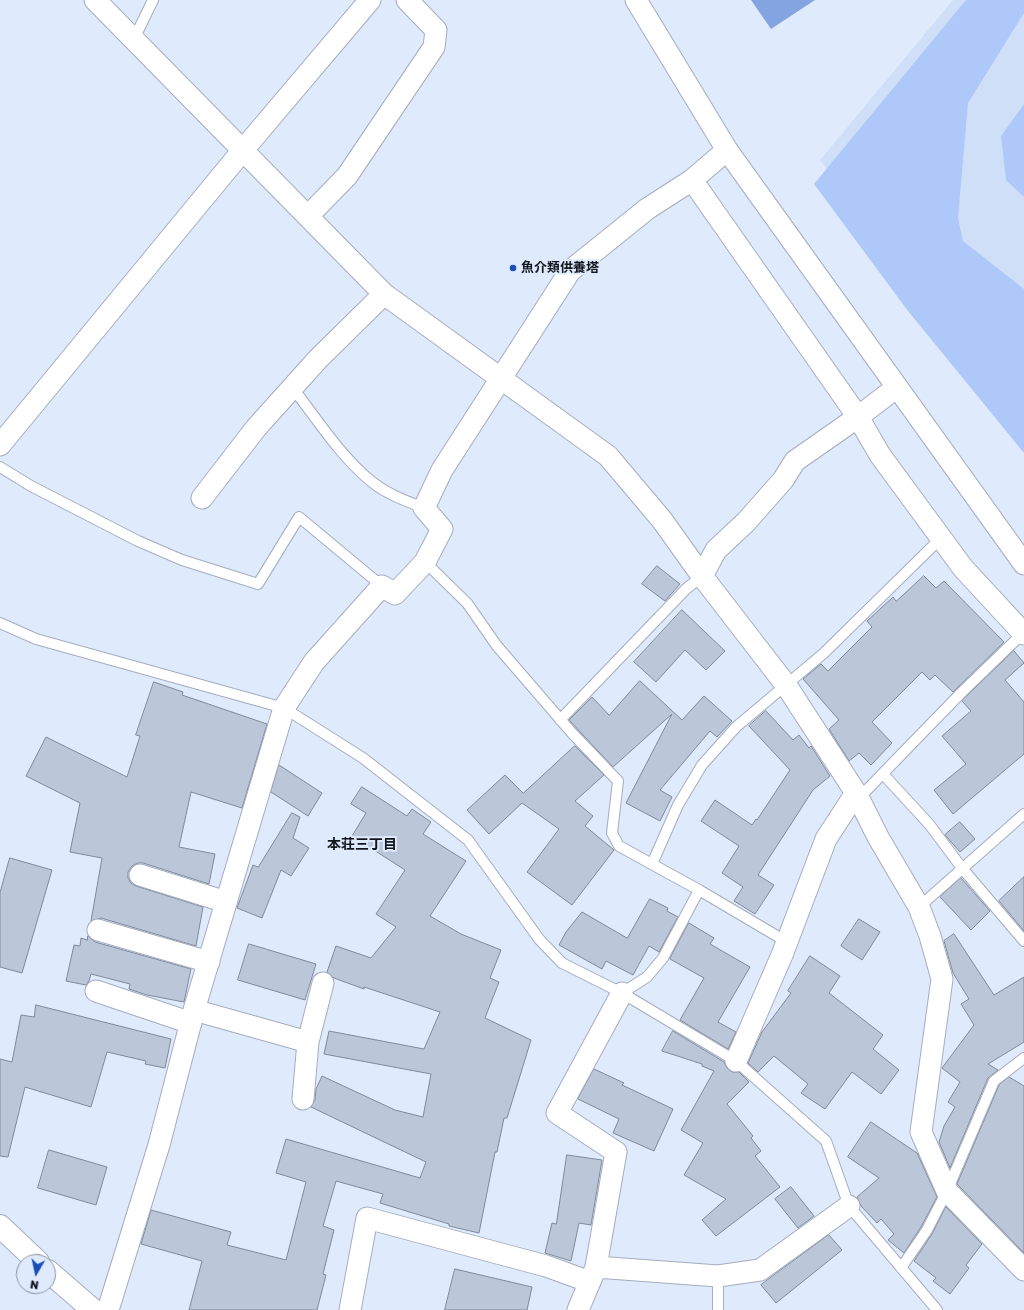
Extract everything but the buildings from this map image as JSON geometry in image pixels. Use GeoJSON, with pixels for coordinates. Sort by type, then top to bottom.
{"type":"FeatureCollection","features":[{"type":"Feature","properties":{"kind":"main road"},"geometry":{"type":"LineString","coordinates":[[0,1226],[30,1254]]}},
{"type":"Feature","properties":{"kind":"main road"},"geometry":{"type":"LineString","coordinates":[[56,1278],[93,1310]]}},
{"type":"Feature","properties":{"kind":"street"},"geometry":{"type":"LineString","coordinates":[[95,0],[133,41],[384,294],[608,456],[662,520],[702,576],[786,685],[858,796],[878,837],[920,907],[942,979],[921,1132],[947,1191],[1024,1270]]}},
{"type":"Feature","properties":{"kind":"street"},"geometry":{"type":"LineString","coordinates":[[0,445],[242,150],[370,0]]}},
{"type":"Feature","properties":{"kind":"street"},"geometry":{"type":"LineString","coordinates":[[308,216],[347,176],[434,47],[436,30],[407,0]]}},
{"type":"Feature","properties":{"kind":"street"},"geometry":{"type":"LineString","coordinates":[[636,0],[727,150],[1024,564]]}},
{"type":"Feature","properties":{"kind":"street"},"geometry":{"type":"LineString","coordinates":[[108,1310],[159,1145],[193,1016],[284,708],[314,662],[382,586],[395,594],[425,562],[442,529],[424,508],[442,470],[499,378],[570,271],[647,209],[692,180],[727,150]]}},
{"type":"Feature","properties":{"kind":"street"},"geometry":{"type":"LineString","coordinates":[[692,180],[858,417],[880,455],[963,568],[1023,634]]}},
{"type":"Feature","properties":{"kind":"street"},"geometry":{"type":"LineString","coordinates":[[202,498],[256,428],[292,387],[318,359],[384,294]]}},
{"type":"Feature","properties":{"kind":"street"},"geometry":{"type":"LineString","coordinates":[[702,576],[716,550],[746,522],[765,501],[783,480],[795,460],[858,417],[897,387]]}},
{"type":"Feature","properties":{"kind":"street"},"geometry":{"type":"LineString","coordinates":[[736,1061],[787,942],[826,839],[858,796]]}},
{"type":"Feature","properties":{"kind":"street"},"geometry":{"type":"LineString","coordinates":[[140,875],[226,902]]}},
{"type":"Feature","properties":{"kind":"street"},"geometry":{"type":"LineString","coordinates":[[98,930],[209,962]]}},
{"type":"Feature","properties":{"kind":"street"},"geometry":{"type":"LineString","coordinates":[[303,1099],[308,1042],[323,984]]}},
{"type":"Feature","properties":{"kind":"street"},"geometry":{"type":"LineString","coordinates":[[96,991],[193,1016],[308,1042]]}},
{"type":"Feature","properties":{"kind":"street"},"geometry":{"type":"LineString","coordinates":[[578,1310],[593,1275],[616,1152],[557,1113],[622,993]]}},
{"type":"Feature","properties":{"kind":"street"},"geometry":{"type":"LineString","coordinates":[[350,1310],[367,1218],[546,1266],[593,1275],[718,1276],[760,1270],[849,1206]]}},
{"type":"Feature","properties":{"kind":"lane"},"geometry":{"type":"LineString","coordinates":[[133,41],[153,0]]}},
{"type":"Feature","properties":{"kind":"lane"},"geometry":{"type":"LineString","coordinates":[[292,387],[346,457],[371,481],[398,497],[424,508]]}},
{"type":"Feature","properties":{"kind":"lane"},"geometry":{"type":"LineString","coordinates":[[0,467],[31,486],[138,541],[182,560],[258,584],[299,517],[382,586]]}},
{"type":"Feature","properties":{"kind":"lane"},"geometry":{"type":"LineString","coordinates":[[652,864],[678,805],[702,764],[736,727],[824,653],[941,538]]}},
{"type":"Feature","properties":{"kind":"lane"},"geometry":{"type":"LineString","coordinates":[[425,562],[467,604],[497,646],[560,720],[618,782],[612,833],[619,846],[699,890],[787,942]]}},
{"type":"Feature","properties":{"kind":"lane"},"geometry":{"type":"LineString","coordinates":[[560,720],[686,589],[702,576]]}},
{"type":"Feature","properties":{"kind":"lane"},"geometry":{"type":"LineString","coordinates":[[0,623],[36,639],[284,708],[363,758],[468,840],[539,939],[562,963],[622,993],[736,1061],[826,1142],[849,1206],[937,1310]]}},
{"type":"Feature","properties":{"kind":"lane"},"geometry":{"type":"LineString","coordinates":[[858,796],[883,774],[961,693],[1023,634]]}},
{"type":"Feature","properties":{"kind":"lane"},"geometry":{"type":"LineString","coordinates":[[883,774],[929,824],[962,868],[1024,941]]}},
{"type":"Feature","properties":{"kind":"lane"},"geometry":{"type":"LineString","coordinates":[[920,907],[1024,814]]}},
{"type":"Feature","properties":{"kind":"lane"},"geometry":{"type":"LineString","coordinates":[[622,993],[647,977],[663,958],[699,890]]}},
{"type":"Feature","properties":{"kind":"lane"},"geometry":{"type":"LineString","coordinates":[[901,1268],[927,1230],[947,1191],[994,1081],[1024,1058]]}},
{"type":"Feature","properties":{"kind":"lane"},"geometry":{"type":"LineString","coordinates":[[718,1276],[718,1310]]}},
{"type":"Feature","properties":{"kind":"shaded area"},"geometry":{"type":"Polygon","coordinates":[[[751,0],[815,0],[771,29],[751,0]]]}},
{"type":"Feature","properties":{"kind":"shaded area"},"geometry":{"type":"Polygon","coordinates":[[[953,0],[1024,0],[1024,422],[972,358],[820,160],[953,0]]]}},
{"type":"Feature","properties":{"kind":"shaded area"},"geometry":{"type":"Polygon","coordinates":[[[966,0],[1024,0],[1024,13],[968,103],[958,218],[963,241],[1024,289],[1024,453],[908,311],[814,184],[966,0]]]}},
{"type":"Feature","properties":{"kind":"shaded area"},"geometry":{"type":"Polygon","coordinates":[[[1024,104],[1024,197],[1006,180],[1001,136],[1024,104]]]}},
{"type":"Feature","properties":{"kind":"place","name":"魚介類供養塔"},"geometry":{"type":"Point","coordinates":[513,268]}},
{"type":"Feature","properties":{"kind":"district","name":"本荘三丁目"},"geometry":{"type":"Point","coordinates":[362,845]}}]}
